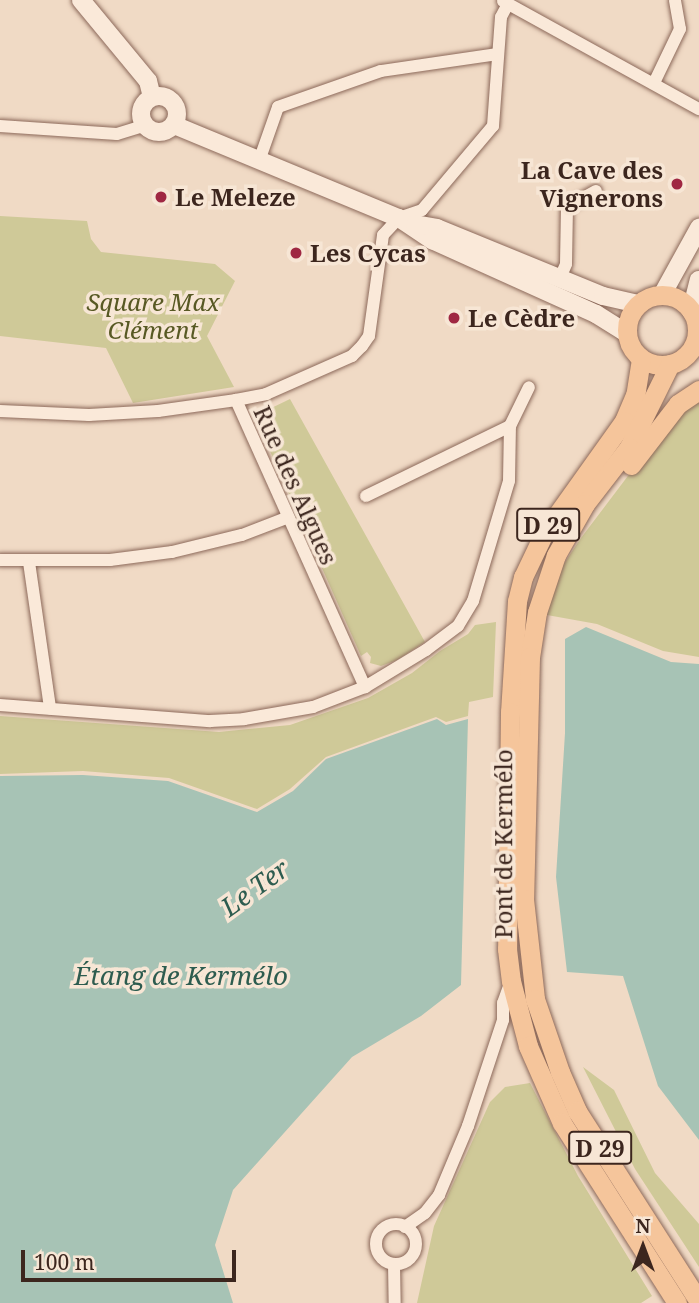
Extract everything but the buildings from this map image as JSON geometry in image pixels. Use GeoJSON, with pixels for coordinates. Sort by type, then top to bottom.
{"type":"FeatureCollection","features":[{"type":"Feature","properties":{"kind":"main road"},"geometry":{"type":"LineString","coordinates":[[662,295],[683,302],[695,319],[695,350],[670,363],[652,363],[641,359],[631,345],[628,333],[631,314],[638,304],[648,298],[662,295]]}},
{"type":"Feature","properties":{"kind":"main road","name":"D 29"},"geometry":{"type":"LineString","coordinates":[[519,710],[512,647],[523,577],[534,551],[565,499],[624,421],[635,395],[641,359]]}},
{"type":"Feature","properties":{"kind":"main road","name":"D 29"},"geometry":{"type":"LineString","coordinates":[[519,710],[537,612],[556,555],[585,504],[629,447],[670,363]]}},
{"type":"Feature","properties":{"kind":"main road"},"geometry":{"type":"LineString","coordinates":[[556,555],[678,404],[699,390]]}},
{"type":"Feature","properties":{"kind":"main road","name":"Pont de Kermélo"},"geometry":{"type":"LineString","coordinates":[[519,710],[524,899],[532,979],[542,1025],[577,1111],[699,1302]]}},
{"type":"Feature","properties":{"kind":"main road","name":"Pont de Kermélo"},"geometry":{"type":"LineString","coordinates":[[511,981],[505,899],[519,710]]}},
{"type":"Feature","properties":{"kind":"main road","name":"D 29"},"geometry":{"type":"LineString","coordinates":[[511,981],[528,1046],[562,1124],[677,1303]]}},
{"type":"Feature","properties":{"kind":"street"},"geometry":{"type":"LineString","coordinates":[[80,0],[148,81],[152,97]]}},
{"type":"Feature","properties":{"kind":"street"},"geometry":{"type":"LineString","coordinates":[[527,13],[534,0]]}},
{"type":"Feature","properties":{"kind":"street"},"geometry":{"type":"LineString","coordinates":[[654,83],[680,29],[675,0]]}},
{"type":"Feature","properties":{"kind":"street"},"geometry":{"type":"LineString","coordinates":[[236,400],[265,394],[352,356],[369,336],[378,251],[383,235],[422,210],[493,126],[497,54],[505,2],[699,108]]}},
{"type":"Feature","properties":{"kind":"street"},"geometry":{"type":"LineString","coordinates":[[259,161],[278,107],[381,71],[497,54]]}},
{"type":"Feature","properties":{"kind":"street"},"geometry":{"type":"LineString","coordinates":[[0,126],[117,134],[144,126],[159,132],[174,124],[177,114],[173,103],[164,96],[152,97],[141,109],[144,126]]}},
{"type":"Feature","properties":{"kind":"street"},"geometry":{"type":"LineString","coordinates":[[174,124],[404,220],[437,228],[559,280],[638,304]]}},
{"type":"Feature","properties":{"kind":"street"},"geometry":{"type":"LineString","coordinates":[[559,280],[566,264],[568,205],[596,191]]}},
{"type":"Feature","properties":{"kind":"street"},"geometry":{"type":"LineString","coordinates":[[404,220],[432,240],[596,314],[628,333]]}},
{"type":"Feature","properties":{"kind":"street"},"geometry":{"type":"LineString","coordinates":[[662,295],[699,228]]}},
{"type":"Feature","properties":{"kind":"street"},"geometry":{"type":"LineString","coordinates":[[695,319],[699,280]]}},
{"type":"Feature","properties":{"kind":"street"},"geometry":{"type":"LineString","coordinates":[[0,705],[210,720],[244,719],[313,707],[365,687],[426,650],[458,626],[473,601],[509,481],[510,426],[529,387]]}},
{"type":"Feature","properties":{"kind":"street","name":"Rue des Algues"},"geometry":{"type":"LineString","coordinates":[[0,411],[89,415],[158,411],[236,400],[286,518],[365,687]]}},
{"type":"Feature","properties":{"kind":"street"},"geometry":{"type":"LineString","coordinates":[[366,496],[510,426]]}},
{"type":"Feature","properties":{"kind":"street"},"geometry":{"type":"LineString","coordinates":[[0,560],[110,560],[172,552],[242,535],[286,518]]}},
{"type":"Feature","properties":{"kind":"street"},"geometry":{"type":"LineString","coordinates":[[29,562],[50,708]]}},
{"type":"Feature","properties":{"kind":"street"},"geometry":{"type":"LineString","coordinates":[[405,1227],[416,1241],[414,1253],[406,1262],[394,1264],[381,1256],[377,1240],[387,1227],[405,1227],[425,1213],[439,1195],[468,1126],[503,1020],[503,1003],[511,981]]}},
{"type":"Feature","properties":{"kind":"street"},"geometry":{"type":"LineString","coordinates":[[394,1264],[396,1303]]}},
{"type":"Feature","properties":{"kind":"green space","name":"Square Max Clément"},"geometry":{"type":"Polygon","coordinates":[[[0,216],[87,221],[91,239],[101,252],[215,264],[235,281],[207,336],[234,387],[133,403],[106,348],[0,336],[0,216]]]}},
{"type":"Feature","properties":{"kind":"green space"},"geometry":{"type":"Polygon","coordinates":[[[699,394],[699,657],[663,651],[597,624],[547,615],[561,568],[581,538],[677,411],[699,394]]]}},
{"type":"Feature","properties":{"kind":"green space"},"geometry":{"type":"Polygon","coordinates":[[[290,399],[425,642],[397,660],[381,666],[370,663],[371,657],[367,652],[361,656],[258,424],[259,414],[290,399]]]}},
{"type":"Feature","properties":{"kind":"green space"},"geometry":{"type":"Polygon","coordinates":[[[496,622],[493,697],[469,702],[468,716],[446,722],[436,717],[326,757],[290,789],[257,809],[169,778],[83,771],[0,774],[0,716],[219,732],[290,725],[368,698],[412,673],[468,634],[475,625],[496,622]]]}},
{"type":"Feature","properties":{"kind":"green space"},"geometry":{"type":"Polygon","coordinates":[[[583,1067],[614,1090],[655,1173],[699,1224],[699,1267],[635,1169],[583,1067]]]}},
{"type":"Feature","properties":{"kind":"green space"},"geometry":{"type":"Polygon","coordinates":[[[530,1083],[578,1176],[652,1296],[641,1303],[417,1303],[434,1226],[490,1102],[505,1087],[530,1083]]]}},
{"type":"Feature","properties":{"kind":"water"},"geometry":{"type":"Polygon","coordinates":[[[586,627],[671,662],[699,664],[699,1140],[658,1086],[623,976],[567,972],[556,877],[565,733],[565,639],[586,627]]]}},
{"type":"Feature","properties":{"kind":"water","name":"Étang de Kermélo"},"geometry":{"type":"Polygon","coordinates":[[[437,719],[446,725],[468,719],[461,985],[421,1016],[352,1057],[233,1190],[215,1245],[233,1303],[0,1303],[0,776],[83,775],[168,781],[257,812],[293,791],[326,759],[437,719]]]}},
{"type":"Feature","properties":{"kind":"place","name":"La Cave des Vignerons"},"geometry":{"type":"Point","coordinates":[677,184]}},
{"type":"Feature","properties":{"kind":"place","name":"Le Meleze"},"geometry":{"type":"Point","coordinates":[161,197]}},
{"type":"Feature","properties":{"kind":"place","name":"Les Cycas"},"geometry":{"type":"Point","coordinates":[296,253]}},
{"type":"Feature","properties":{"kind":"place","name":"Le Cèdre"},"geometry":{"type":"Point","coordinates":[454,318]}},
{"type":"Feature","properties":{"kind":"water label","name":"Le Ter"},"geometry":{"type":"Point","coordinates":[255,888]}}]}
